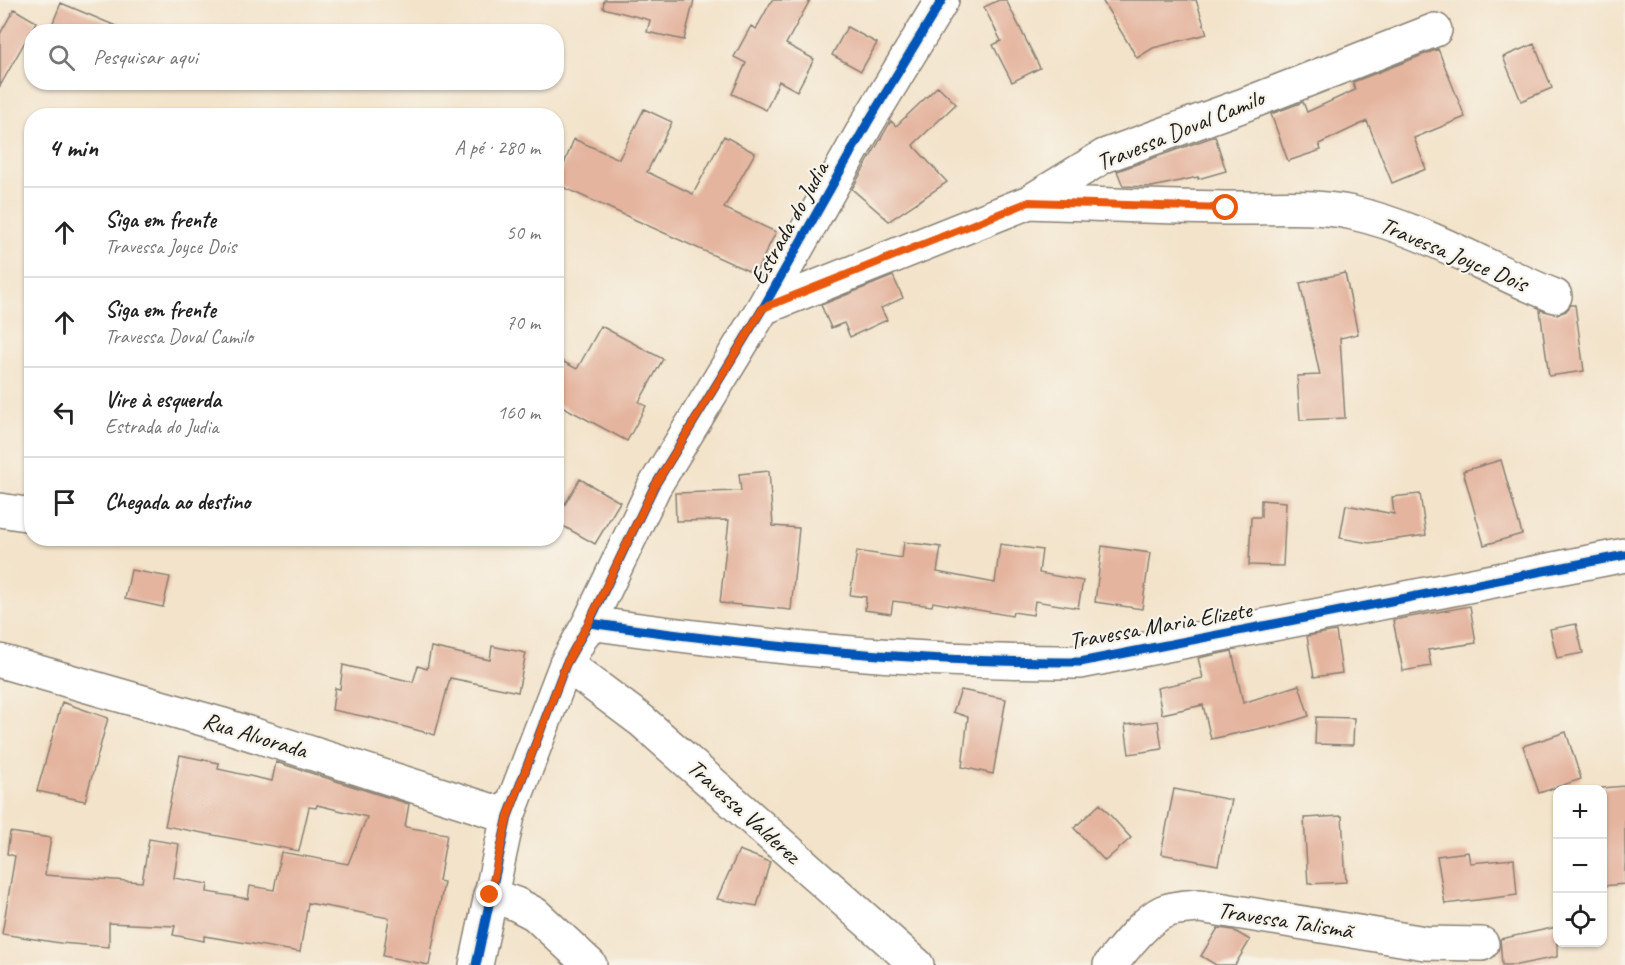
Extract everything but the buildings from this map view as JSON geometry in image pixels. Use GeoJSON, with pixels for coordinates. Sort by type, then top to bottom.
{"type":"FeatureCollection","features":[{"type":"Feature","properties":{"kind":"street","name":"Estrada do Judia"},"geometry":{"type":"LineString","coordinates":[[476,965],[508,816],[566,664],[589,622],[654,487],[763,308],[868,122],[942,0]]}},
{"type":"Feature","properties":{"kind":"street","name":"Travessa Doval Camilo"},"geometry":{"type":"LineString","coordinates":[[763,308],[1029,202],[1104,156],[1241,106],[1434,30]]}},
{"type":"Feature","properties":{"kind":"street","name":"Travessa Joyce Dois"},"geometry":{"type":"LineString","coordinates":[[1029,202],[1307,208],[1351,213],[1404,228],[1555,296]]}},
{"type":"Feature","properties":{"kind":"street"},"geometry":{"type":"LineString","coordinates":[[0,510],[24,513]]}},
{"type":"Feature","properties":{"kind":"street","name":"Travessa Maria Elizete"},"geometry":{"type":"LineString","coordinates":[[589,622],[681,636],[808,649],[1000,663],[1080,662],[1625,555]]}},
{"type":"Feature","properties":{"kind":"street","name":"Rua Alvorada"},"geometry":{"type":"LineString","coordinates":[[0,661],[220,724],[508,816]]}},
{"type":"Feature","properties":{"kind":"street","name":"Travessa Valderez"},"geometry":{"type":"LineString","coordinates":[[566,664],[642,721],[917,965]]}},
{"type":"Feature","properties":{"kind":"street"},"geometry":{"type":"LineString","coordinates":[[490,895],[516,904],[535,914],[590,965]]}},
{"type":"Feature","properties":{"kind":"street","name":"Travessa Talismã"},"geometry":{"type":"LineString","coordinates":[[1110,965],[1146,924],[1162,912],[1200,906],[1425,943],[1482,944]]}},
{"type":"Feature","properties":{"kind":"cycle path"},"geometry":{"type":"LineString","coordinates":[[476,965],[508,816],[566,664],[589,623],[654,487],[763,308],[868,122],[942,0]]}},
{"type":"Feature","properties":{"kind":"cycle path"},"geometry":{"type":"LineString","coordinates":[[589,623],[834,652],[957,660],[1080,662],[1625,555]]}},
{"type":"Feature","properties":{"kind":"route"},"geometry":{"type":"LineString","coordinates":[[490,895],[508,816],[566,664],[589,622],[654,487],[763,308],[1029,202],[1226,208]]}}]}
